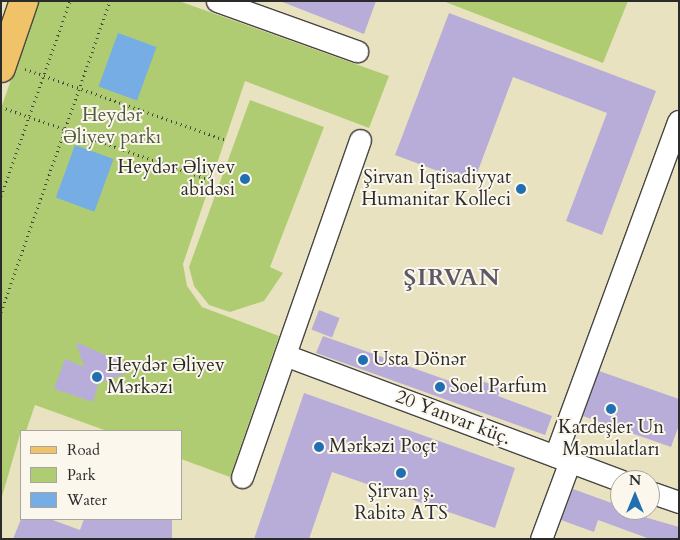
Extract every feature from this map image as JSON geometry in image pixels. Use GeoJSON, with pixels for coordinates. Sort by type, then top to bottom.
{"type":"FeatureCollection","features":[{"type":"Feature","properties":{"kind":"main road"},"geometry":{"type":"LineString","coordinates":[[2,65],[24,1]]}},
{"type":"Feature","properties":{"kind":"street"},"geometry":{"type":"LineString","coordinates":[[217,1],[358,51]]}},
{"type":"Feature","properties":{"kind":"street"},"geometry":{"type":"LineString","coordinates":[[541,539],[562,459],[678,121]]}},
{"type":"Feature","properties":{"kind":"street"},"geometry":{"type":"LineString","coordinates":[[242,477],[360,140]]}},
{"type":"Feature","properties":{"kind":"street","name":"20 Yanvar küç."},"geometry":{"type":"LineString","coordinates":[[285,355],[610,476]]}},
{"type":"Feature","properties":{"kind":"street"},"geometry":{"type":"LineString","coordinates":[[660,495],[679,502]]}},
{"type":"Feature","properties":{"kind":"path"},"geometry":{"type":"LineString","coordinates":[[1,196],[70,1]]}},
{"type":"Feature","properties":{"kind":"path"},"geometry":{"type":"LineString","coordinates":[[1,312],[110,1]]}},
{"type":"Feature","properties":{"kind":"path"},"geometry":{"type":"LineString","coordinates":[[2,65],[44,75],[225,140]]}},
{"type":"Feature","properties":{"kind":"path"},"geometry":{"type":"LineString","coordinates":[[1,107],[211,180]]}},
{"type":"Feature","properties":{"kind":"green space","name":"Heydər Əliyev parkı"},"geometry":{"type":"Polygon","coordinates":[[[39,1],[179,1],[389,76],[369,128],[245,81],[183,264],[187,286],[202,307],[279,336],[230,477],[182,459],[182,430],[104,430],[35,405],[26,430],[20,430],[1,500],[1,108],[39,1]]]}},
{"type":"Feature","properties":{"kind":"green space"},"geometry":{"type":"Polygon","coordinates":[[[443,1],[628,1],[603,63],[443,1]]]}},
{"type":"Feature","properties":{"kind":"green space"},"geometry":{"type":"Polygon","coordinates":[[[250,100],[324,127],[270,267],[283,273],[264,301],[230,312],[209,305],[194,286],[189,267],[250,100]]]}},
{"type":"Feature","properties":{"kind":"water"},"geometry":{"type":"Polygon","coordinates":[[[118,33],[157,47],[137,101],[99,87],[118,33]]]}},
{"type":"Feature","properties":{"kind":"water"},"geometry":{"type":"Polygon","coordinates":[[[75,145],[114,159],[94,212],[56,198],[75,145]]]}},
{"type":"Feature","properties":{"kind":"building"},"geometry":{"type":"Polygon","coordinates":[[[280,1],[376,1],[364,34],[280,1]]]}},
{"type":"Feature","properties":{"kind":"building"},"geometry":{"type":"Polygon","coordinates":[[[449,13],[656,91],[602,235],[566,221],[607,113],[513,77],[473,184],[395,155],[449,13]]]}},
{"type":"Feature","properties":{"kind":"building"},"geometry":{"type":"Polygon","coordinates":[[[319,310],[340,318],[332,337],[311,330],[319,310]]]}},
{"type":"Feature","properties":{"kind":"building"},"geometry":{"type":"Polygon","coordinates":[[[323,336],[475,390],[479,380],[501,388],[498,396],[552,416],[545,435],[316,353],[323,336]]]}},
{"type":"Feature","properties":{"kind":"building"},"geometry":{"type":"Polygon","coordinates":[[[76,342],[112,358],[118,353],[129,372],[98,384],[93,402],[54,389],[65,359],[84,367],[76,342]]]}},
{"type":"Feature","properties":{"kind":"building"},"geometry":{"type":"Polygon","coordinates":[[[599,371],[679,399],[679,425],[671,447],[583,416],[599,371]]]}},
{"type":"Feature","properties":{"kind":"building"},"geometry":{"type":"Polygon","coordinates":[[[304,393],[515,468],[495,528],[332,472],[309,539],[254,539],[304,393]]]}},
{"type":"Feature","properties":{"kind":"building"},"geometry":{"type":"Polygon","coordinates":[[[573,489],[610,502],[610,520],[655,520],[679,527],[679,539],[650,539],[598,520],[594,532],[561,520],[573,489]]]}},
{"type":"Feature","properties":{"kind":"building"},"geometry":{"type":"Polygon","coordinates":[[[21,520],[53,520],[80,530],[84,520],[172,520],[172,539],[13,539],[21,520]]]}},
{"type":"Feature","properties":{"kind":"place","name":"Heydər Əliyev abidəsi"},"geometry":{"type":"Point","coordinates":[245,179]}},
{"type":"Feature","properties":{"kind":"place","name":"Şirvan İqtisadiyyat Humanitar Kolleci"},"geometry":{"type":"Point","coordinates":[521,189]}},
{"type":"Feature","properties":{"kind":"place","name":"Usta Dönər"},"geometry":{"type":"Point","coordinates":[363,360]}},
{"type":"Feature","properties":{"kind":"place","name":"Heydər Əliyev Mərkəzi"},"geometry":{"type":"Point","coordinates":[97,377]}},
{"type":"Feature","properties":{"kind":"place","name":"Soel Parfum"},"geometry":{"type":"Point","coordinates":[440,387]}},
{"type":"Feature","properties":{"kind":"place","name":"Kardeşler Un Məmulatları"},"geometry":{"type":"Point","coordinates":[611,409]}},
{"type":"Feature","properties":{"kind":"place","name":"Mərkəzi Poçt"},"geometry":{"type":"Point","coordinates":[319,447]}},
{"type":"Feature","properties":{"kind":"place","name":"Şirvan ş. Rabitə ATS"},"geometry":{"type":"Point","coordinates":[401,473]}},
{"type":"Feature","properties":{"kind":"district","name":"ŞIRVAN"},"geometry":{"type":"Point","coordinates":[452,278]}}]}
